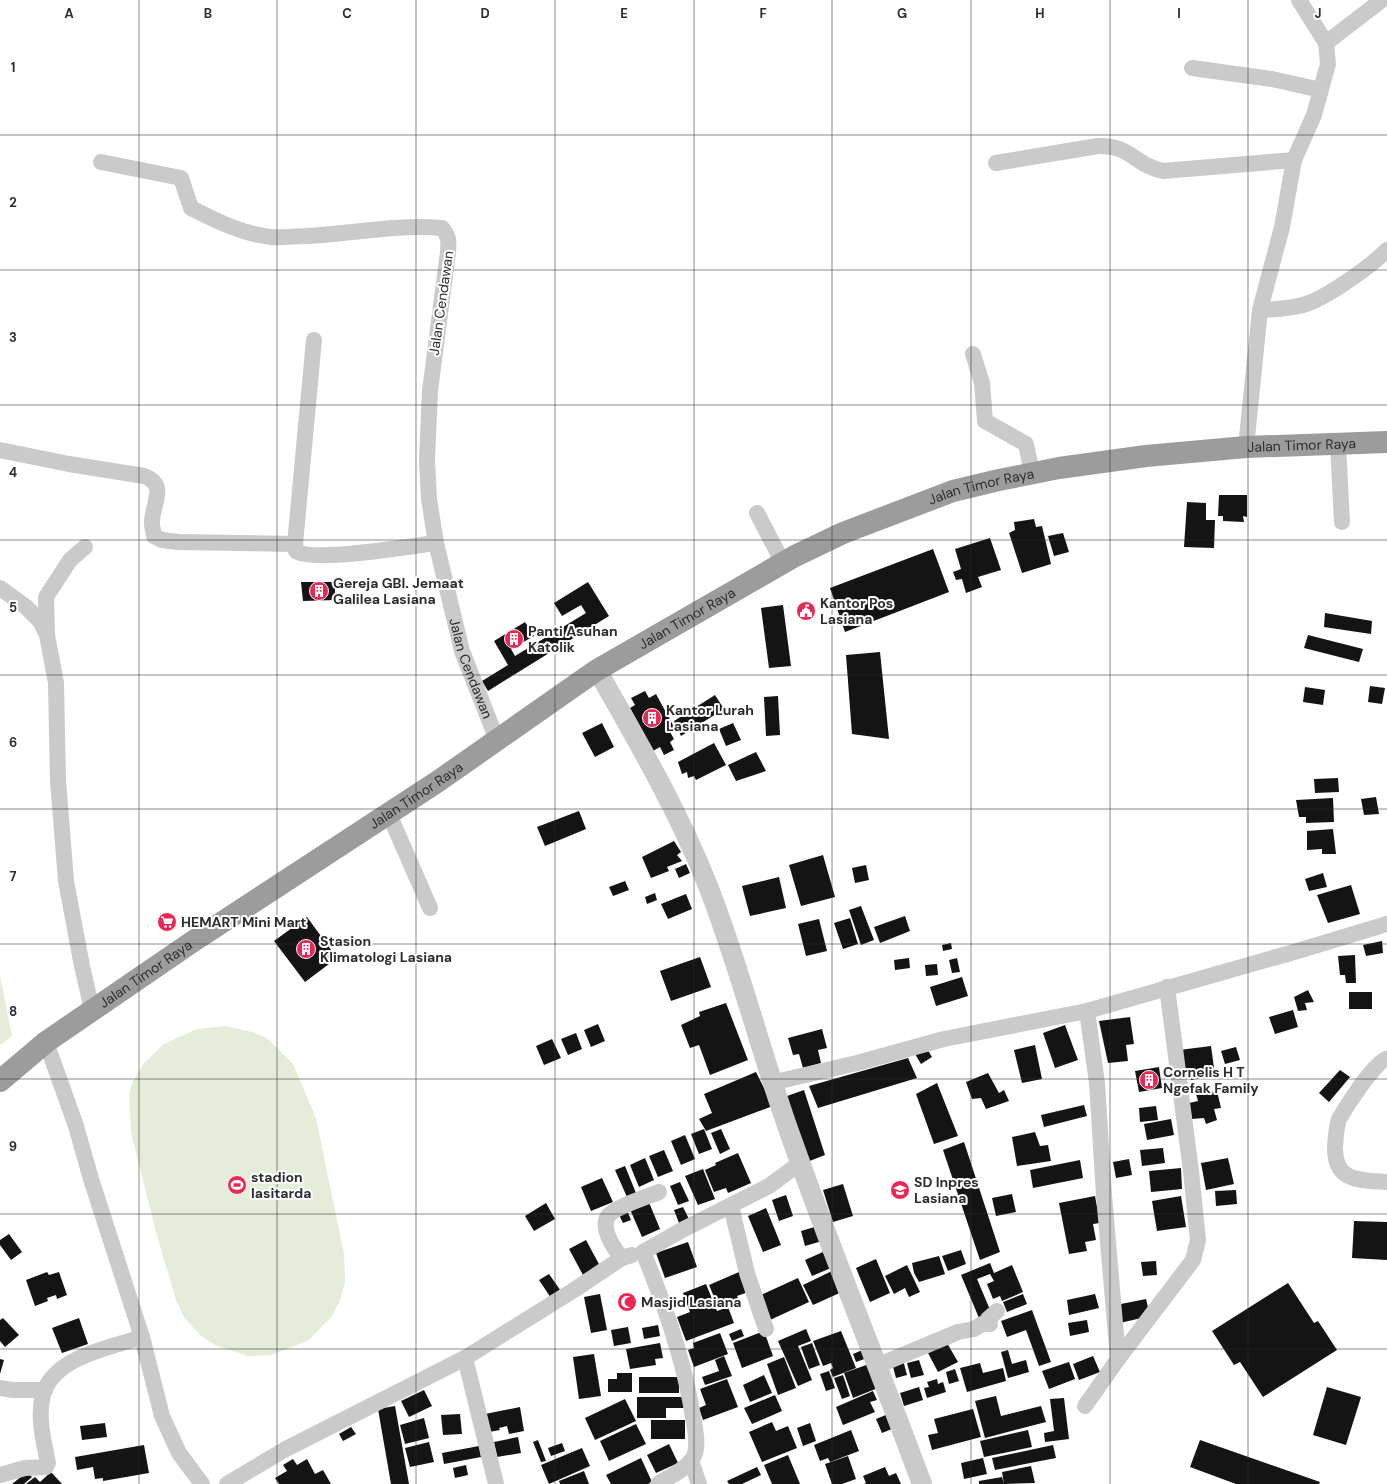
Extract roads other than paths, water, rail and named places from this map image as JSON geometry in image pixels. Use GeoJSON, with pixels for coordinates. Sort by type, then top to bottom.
{"type":"FeatureCollection","features":[{"type":"Feature","properties":{"kind":"highway","name":"Jalan Timor Raya"},"geometry":{"type":"LineString","coordinates":[[0,1081],[46,1042],[92,1010],[192,942],[389,814],[597,670],[783,563],[843,533],[953,491],[1032,473],[1146,456],[1246,447],[1387,442]]}},
{"type":"Feature","properties":{"kind":"street"},"geometry":{"type":"LineString","coordinates":[[1246,447],[1260,310],[1282,227],[1294,160],[1314,115],[1328,64],[1326,43],[1299,0]]}},
{"type":"Feature","properties":{"kind":"street"},"geometry":{"type":"LineString","coordinates":[[1326,43],[1382,0]]}},
{"type":"Feature","properties":{"kind":"street"},"geometry":{"type":"LineString","coordinates":[[1192,68],[1272,79],[1321,90]]}},
{"type":"Feature","properties":{"kind":"street"},"geometry":{"type":"LineString","coordinates":[[996,163],[1098,146],[1111,146],[1122,149],[1146,165],[1163,170],[1294,160]]}},
{"type":"Feature","properties":{"kind":"street","name":"Jalan Cendawan"},"geometry":{"type":"LineString","coordinates":[[101,162],[181,178],[191,208],[230,227],[272,238],[325,235],[390,227],[442,228],[449,241],[430,391],[427,460],[429,499],[436,543],[462,651],[497,740]]}},
{"type":"Feature","properties":{"kind":"street"},"geometry":{"type":"LineString","coordinates":[[1260,310],[1302,305],[1317,300],[1348,280],[1387,250]]}},
{"type":"Feature","properties":{"kind":"street"},"geometry":{"type":"LineString","coordinates":[[314,340],[295,544],[296,551],[316,556],[436,543]]}},
{"type":"Feature","properties":{"kind":"street"},"geometry":{"type":"LineString","coordinates":[[973,354],[982,383],[985,421],[1026,444],[1032,473]]}},
{"type":"Feature","properties":{"kind":"street"},"geometry":{"type":"LineString","coordinates":[[1338,444],[1342,522]]}},
{"type":"Feature","properties":{"kind":"street"},"geometry":{"type":"LineString","coordinates":[[0,450],[144,476],[152,479],[156,482],[157,488],[152,524],[154,536],[162,540],[178,542],[295,544]]}},
{"type":"Feature","properties":{"kind":"street"},"geometry":{"type":"LineString","coordinates":[[757,513],[783,563]]}},
{"type":"Feature","properties":{"kind":"street"},"geometry":{"type":"LineString","coordinates":[[85,546],[70,560],[46,597],[47,635],[56,683],[58,781],[66,881],[92,1010]]}},
{"type":"Feature","properties":{"kind":"street"},"geometry":{"type":"LineString","coordinates":[[0,588],[25,606],[40,621],[47,635]]}},
{"type":"Feature","properties":{"kind":"street"},"geometry":{"type":"LineString","coordinates":[[597,670],[666,794],[707,885],[724,931],[771,1083],[800,1164],[826,1235],[879,1366],[922,1484]]}},
{"type":"Feature","properties":{"kind":"street"},"geometry":{"type":"LineString","coordinates":[[389,814],[430,908]]}},
{"type":"Feature","properties":{"kind":"street"},"geometry":{"type":"LineString","coordinates":[[771,1083],[857,1063],[944,1039],[1087,1011],[1167,987],[1293,953],[1387,924]]}},
{"type":"Feature","properties":{"kind":"street"},"geometry":{"type":"LineString","coordinates":[[1085,1406],[1118,1359],[1194,1260],[1198,1240],[1191,1171],[1167,987]]}},
{"type":"Feature","properties":{"kind":"street"},"geometry":{"type":"LineString","coordinates":[[1087,1011],[1097,1083],[1103,1188],[1118,1359]]}},
{"type":"Feature","properties":{"kind":"street"},"geometry":{"type":"LineString","coordinates":[[46,1042],[76,1126],[91,1179],[142,1337],[162,1416],[180,1453],[202,1484]]}},
{"type":"Feature","properties":{"kind":"street"},"geometry":{"type":"LineString","coordinates":[[1387,1059],[1381,1062],[1364,1082],[1339,1119],[1337,1125],[1335,1154],[1339,1170],[1345,1175],[1354,1179],[1387,1182]]}},
{"type":"Feature","properties":{"kind":"street"},"geometry":{"type":"LineString","coordinates":[[227,1484],[284,1450],[464,1358],[574,1290],[622,1258],[643,1252],[684,1229],[769,1186],[800,1164]]}},
{"type":"Feature","properties":{"kind":"street"},"geometry":{"type":"LineString","coordinates":[[622,1258],[608,1235],[606,1219],[609,1214],[658,1192]]}},
{"type":"Feature","properties":{"kind":"street"},"geometry":{"type":"LineString","coordinates":[[730,1206],[747,1273],[766,1330]]}},
{"type":"Feature","properties":{"kind":"street"},"geometry":{"type":"LineString","coordinates":[[643,1252],[660,1294],[683,1362],[695,1432],[695,1454],[691,1461],[658,1484]]}},
{"type":"Feature","properties":{"kind":"street"},"geometry":{"type":"LineString","coordinates":[[879,1366],[958,1332],[974,1328],[982,1324],[990,1324],[988,1319],[997,1311]]}},
{"type":"Feature","properties":{"kind":"street"},"geometry":{"type":"LineString","coordinates":[[0,1474],[25,1468],[46,1467],[48,1463],[41,1412],[45,1390],[49,1380],[66,1364],[142,1337]]}},
{"type":"Feature","properties":{"kind":"street"},"geometry":{"type":"LineString","coordinates":[[464,1358],[496,1484]]}},
{"type":"Feature","properties":{"kind":"street"},"geometry":{"type":"LineString","coordinates":[[0,1388],[12,1390],[45,1390]]}},
{"type":"Feature","properties":{"kind":"street"},"geometry":{"type":"LineString","coordinates":[[691,1461],[699,1484]]}},
{"type":"Feature","properties":{"kind":"place","name":"Gereja GBI. Jemaat Galilea Lasiana"},"geometry":{"type":"Point","coordinates":[319,591]}},
{"type":"Feature","properties":{"kind":"place","name":"Kantor Pos Lasiana"},"geometry":{"type":"Point","coordinates":[806,611]}},
{"type":"Feature","properties":{"kind":"place","name":"Panti Asuhan Katolik"},"geometry":{"type":"Point","coordinates":[514,639]}},
{"type":"Feature","properties":{"kind":"place","name":"Kantor Lurah Lasiana"},"geometry":{"type":"Point","coordinates":[652,718]}},
{"type":"Feature","properties":{"kind":"place","name":"HEMART Mini Mart"},"geometry":{"type":"Point","coordinates":[167,922]}},
{"type":"Feature","properties":{"kind":"place","name":"Stasion Klimatologi Lasiana"},"geometry":{"type":"Point","coordinates":[306,949]}},
{"type":"Feature","properties":{"kind":"place","name":"Cornelis H T Ngefak Family"},"geometry":{"type":"Point","coordinates":[1149,1080]}},
{"type":"Feature","properties":{"kind":"place","name":"stadion lasitarda"},"geometry":{"type":"Point","coordinates":[237,1185]}},
{"type":"Feature","properties":{"kind":"place","name":"SD Inpres Lasiana"},"geometry":{"type":"Point","coordinates":[900,1190]}},
{"type":"Feature","properties":{"kind":"place","name":"Masjid Lasiana"},"geometry":{"type":"Point","coordinates":[627,1302]}}]}
